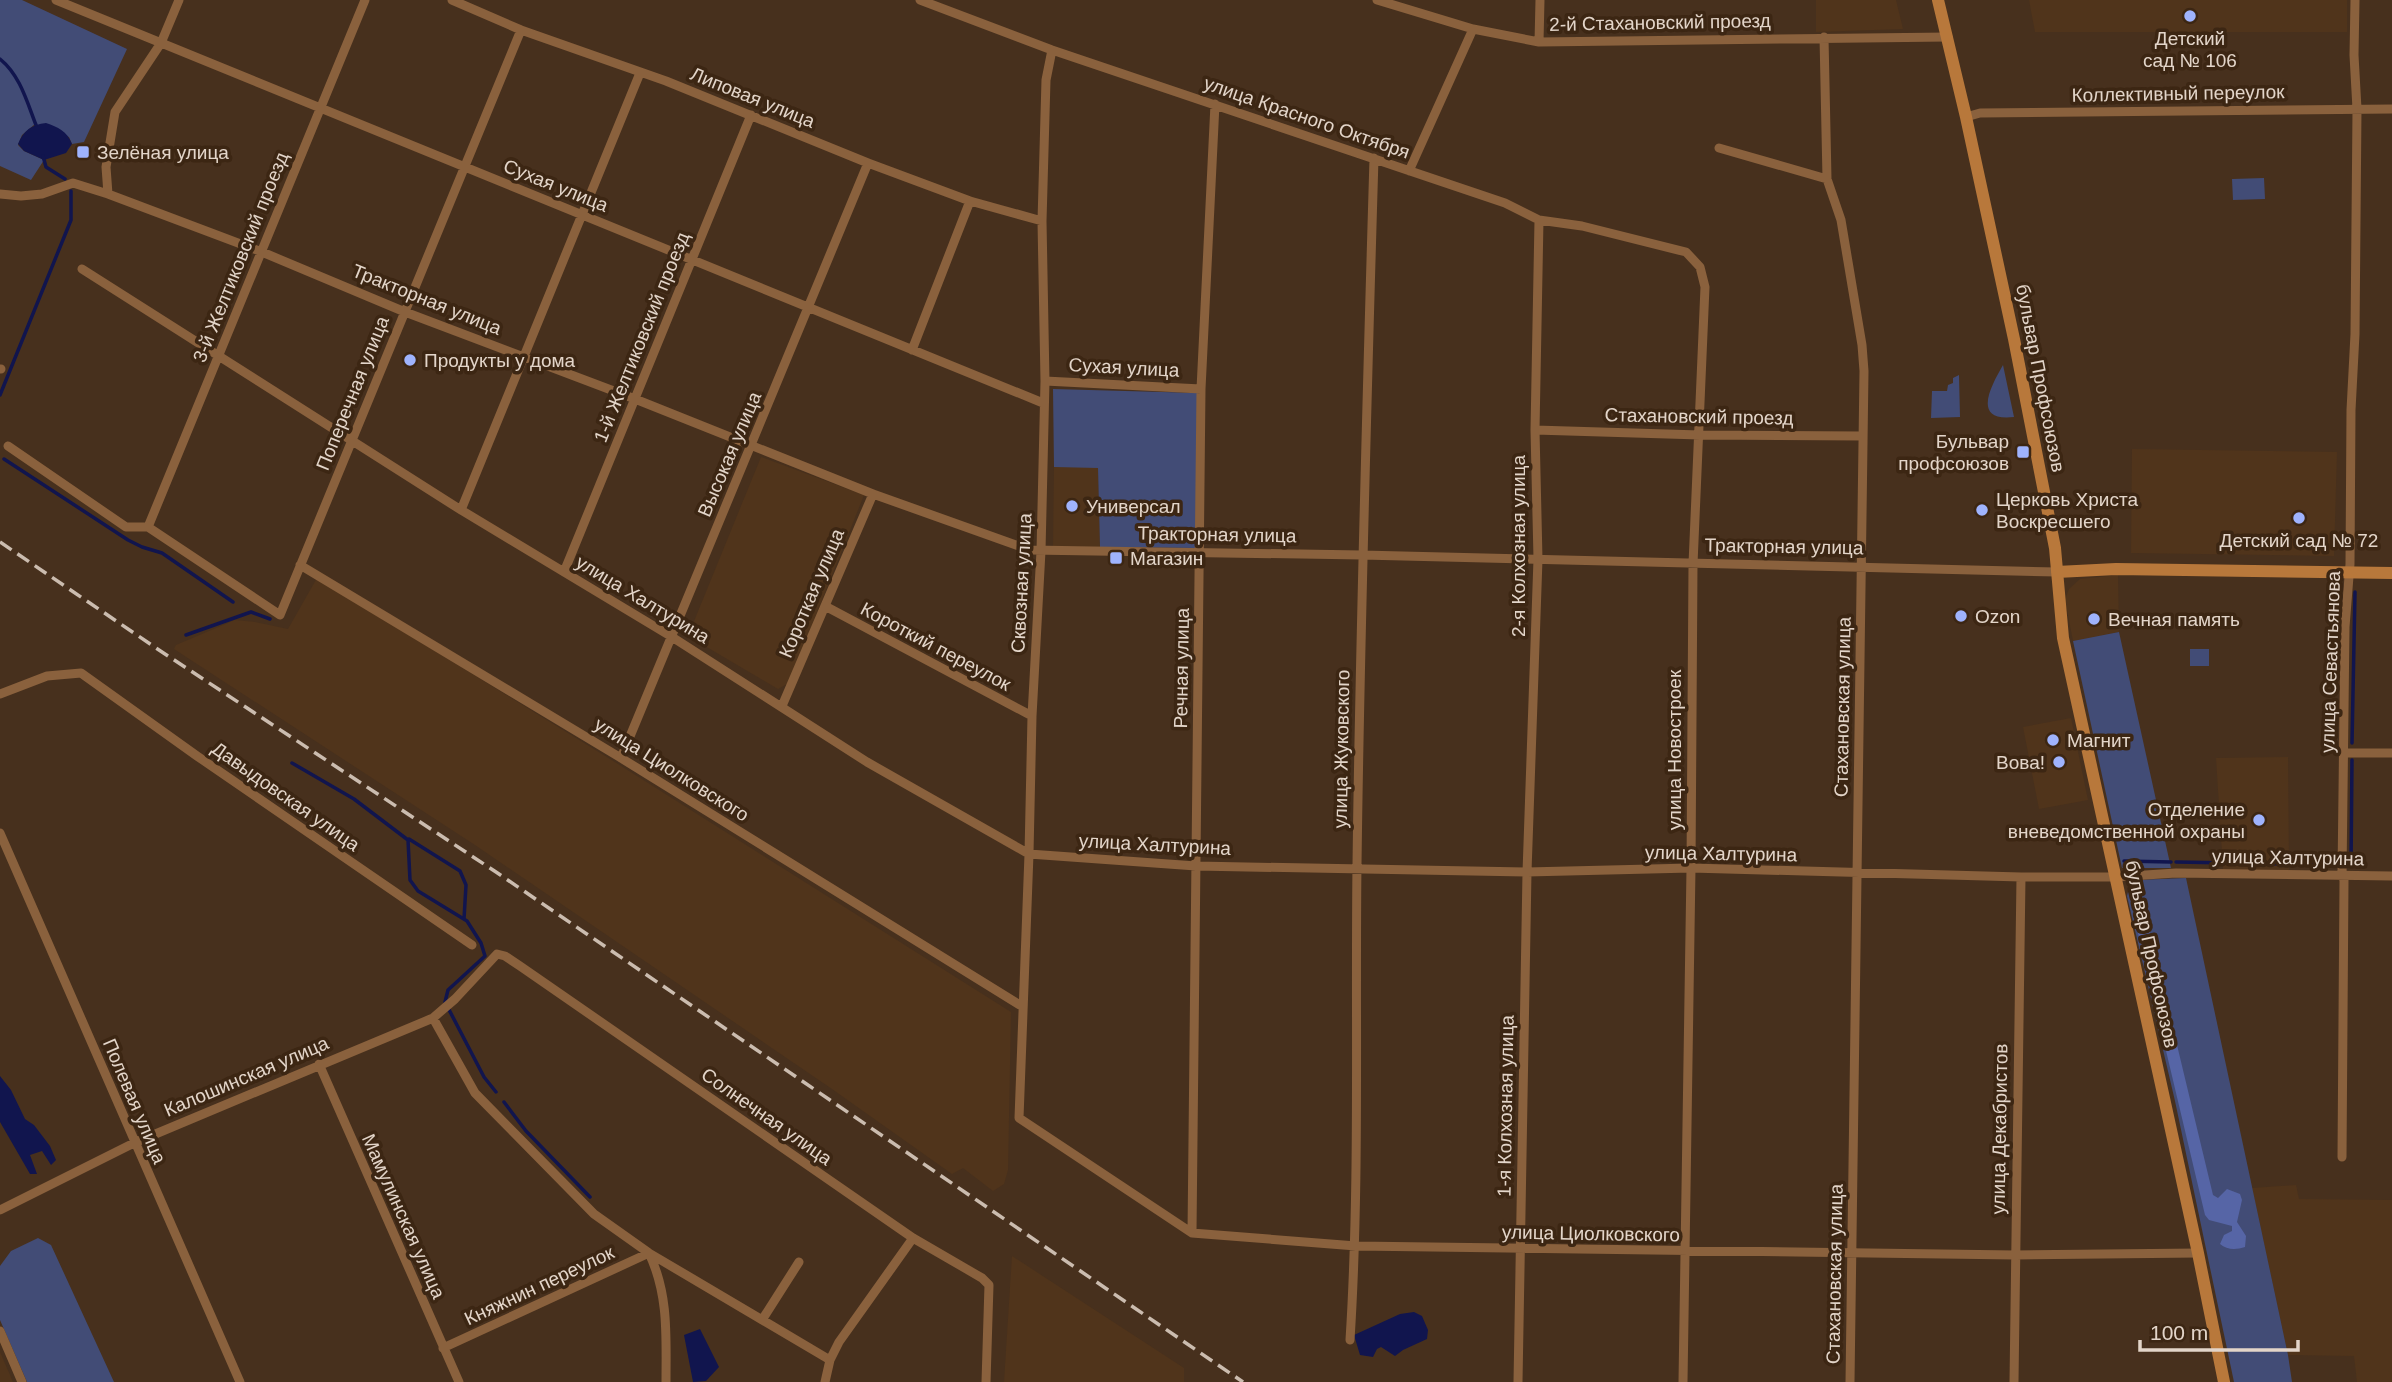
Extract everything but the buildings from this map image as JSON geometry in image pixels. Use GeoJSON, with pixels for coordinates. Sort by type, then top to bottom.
{"type":"FeatureCollection","features":[{"type":"Feature","properties":{"kind":"main road","name":"бульвар Профсоюзов"},"geometry":{"type":"LineString","coordinates":[[1938,0],[2016,350],[2055,548],[2063,638],[2224,1382]]}},
{"type":"Feature","properties":{"kind":"main road","name":"Тракторная улица"},"geometry":{"type":"LineString","coordinates":[[2057,572],[2116,569],[2392,573]]}},
{"type":"Feature","properties":{"kind":"street","name":"Сухая улица"},"geometry":{"type":"LineString","coordinates":[[55,0],[1043,403]]}},
{"type":"Feature","properties":{"kind":"street"},"geometry":{"type":"LineString","coordinates":[[0,194],[42,194],[73,183],[108,194],[106,167],[115,112],[161,43],[179,0]]}},
{"type":"Feature","properties":{"kind":"street","name":"3-й Желтиковский проезд"},"geometry":{"type":"LineString","coordinates":[[148,527],[365,0]]}},
{"type":"Feature","properties":{"kind":"street","name":"Липовая улица"},"geometry":{"type":"LineString","coordinates":[[452,0],[521,30],[666,81],[868,163],[970,201],[1042,221]]}},
{"type":"Feature","properties":{"kind":"street","name":"улица Красного Октября"},"geometry":{"type":"LineString","coordinates":[[920,0],[1052,50],[1505,203],[1539,220],[1592,228],[1686,252]]}},
{"type":"Feature","properties":{"kind":"street","name":"2-й Стахановский проезд"},"geometry":{"type":"LineString","coordinates":[[1377,0],[1473,29],[1539,42],[1948,37]]}},
{"type":"Feature","properties":{"kind":"street"},"geometry":{"type":"LineString","coordinates":[[1539,42],[1540,0]]}},
{"type":"Feature","properties":{"kind":"street","name":"улица Севастьянова"},"geometry":{"type":"LineString","coordinates":[[2342,1157],[2342,874],[2345,627],[2350,572],[2357,109],[2354,55],[2356,0]]}},
{"type":"Feature","properties":{"kind":"street"},"geometry":{"type":"LineString","coordinates":[[1409,171],[1473,29]]}},
{"type":"Feature","properties":{"kind":"street","name":"Поперечная улица"},"geometry":{"type":"LineString","coordinates":[[148,527],[280,615],[521,30]]}},
{"type":"Feature","properties":{"kind":"street","name":"Стахановская улица"},"geometry":{"type":"LineString","coordinates":[[1824,37],[1827,179],[1841,220],[1862,345],[1863,567],[1856,874],[1850,1382]]}},
{"type":"Feature","properties":{"kind":"street","name":"Сквозная улица"},"geometry":{"type":"LineString","coordinates":[[1019,1118],[1029,854],[1031,716],[1041,551],[1045,381],[1042,221],[1046,80],[1052,50]]}},
{"type":"Feature","properties":{"kind":"street"},"geometry":{"type":"LineString","coordinates":[[461,510],[640,73]]}},
{"type":"Feature","properties":{"kind":"street","name":"Речная улица"},"geometry":{"type":"LineString","coordinates":[[1192,1233],[1201,389],[1215,104]]}},
{"type":"Feature","properties":{"kind":"street","name":"Коллективный переулок"},"geometry":{"type":"LineString","coordinates":[[1966,117],[1980,113],[2392,109]]}},
{"type":"Feature","properties":{"kind":"street","name":"1-й Желтиковский проезд"},"geometry":{"type":"LineString","coordinates":[[564,572],[751,115]]}},
{"type":"Feature","properties":{"kind":"street"},"geometry":{"type":"LineString","coordinates":[[1719,148],[1827,179]]}},
{"type":"Feature","properties":{"kind":"street","name":"улица Жуковского"},"geometry":{"type":"LineString","coordinates":[[1350,1340],[1356,1246],[1357,869],[1362,555],[1374,158]]}},
{"type":"Feature","properties":{"kind":"street","name":"Высокая улица"},"geometry":{"type":"LineString","coordinates":[[621,758],[868,163]]}},
{"type":"Feature","properties":{"kind":"street","name":"Тракторная улица"},"geometry":{"type":"LineString","coordinates":[[108,194],[262,252],[405,312],[635,398],[873,494],[1030,550],[1362,555],[2057,572]]}},
{"type":"Feature","properties":{"kind":"street"},"geometry":{"type":"LineString","coordinates":[[912,349],[970,201]]}},
{"type":"Feature","properties":{"kind":"street","name":"2-я Колхозная улица"},"geometry":{"type":"LineString","coordinates":[[1527,872],[1538,559],[1535,430],[1539,220]]}},
{"type":"Feature","properties":{"kind":"street","name":"улица Новостроек"},"geometry":{"type":"LineString","coordinates":[[1683,1382],[1693,564],[1705,287],[1700,267],[1686,252]]}},
{"type":"Feature","properties":{"kind":"street","name":"улица Халтурина"},"geometry":{"type":"LineString","coordinates":[[82,269],[461,510],[672,637],[867,762],[1029,854],[1196,866],[1527,872],[1691,868],[2021,877],[2115,877],[2176,873],[2392,876]]}},
{"type":"Feature","properties":{"kind":"street","name":"Сухая улица"},"geometry":{"type":"LineString","coordinates":[[1045,381],[1201,389]]}},
{"type":"Feature","properties":{"kind":"street","name":"Стахановский проезд"},"geometry":{"type":"LineString","coordinates":[[1535,430],[1863,436]]}},
{"type":"Feature","properties":{"kind":"street"},"geometry":{"type":"LineString","coordinates":[[8,446],[126,527],[148,527]]}},
{"type":"Feature","properties":{"kind":"street","name":"Короткая улица"},"geometry":{"type":"LineString","coordinates":[[782,706],[873,494]]}},
{"type":"Feature","properties":{"kind":"street","name":"улица Циолковского"},"geometry":{"type":"LineString","coordinates":[[300,565],[621,758],[1023,1007]]}},
{"type":"Feature","properties":{"kind":"street","name":"Короткий переулок"},"geometry":{"type":"LineString","coordinates":[[825,606],[1031,716]]}},
{"type":"Feature","properties":{"kind":"street","name":"Давыдовская улица"},"geometry":{"type":"LineString","coordinates":[[0,694],[47,676],[82,673],[197,756],[472,945]]}},
{"type":"Feature","properties":{"kind":"street"},"geometry":{"type":"LineString","coordinates":[[2344,753],[2392,753]]}},
{"type":"Feature","properties":{"kind":"street","name":"Полевая улица"},"geometry":{"type":"LineString","coordinates":[[0,834],[240,1382]]}},
{"type":"Feature","properties":{"kind":"street","name":"1-я Колхозная улица"},"geometry":{"type":"LineString","coordinates":[[1518,1382],[1527,872]]}},
{"type":"Feature","properties":{"kind":"street","name":"улица Декабристов"},"geometry":{"type":"LineString","coordinates":[[2014,1382],[2021,877]]}},
{"type":"Feature","properties":{"kind":"street","name":"Солнечная улица"},"geometry":{"type":"LineString","coordinates":[[455,999],[496,954],[505,956],[913,1238],[982,1278],[989,1285],[986,1382]]}},
{"type":"Feature","properties":{"kind":"street","name":"Калошинская улица"},"geometry":{"type":"LineString","coordinates":[[0,1210],[134,1143],[433,1018],[455,999]]}},
{"type":"Feature","properties":{"kind":"street"},"geometry":{"type":"LineString","coordinates":[[433,1018],[475,1093],[594,1214],[649,1253],[830,1360]]}},
{"type":"Feature","properties":{"kind":"street","name":"Мамулинская улица"},"geometry":{"type":"LineString","coordinates":[[319,1064],[459,1382]]}},
{"type":"Feature","properties":{"kind":"street","name":"улица Циолковского"},"geometry":{"type":"LineString","coordinates":[[1019,1118],[1192,1233],[1356,1246],[2015,1255],[2198,1253]]}},
{"type":"Feature","properties":{"kind":"street"},"geometry":{"type":"LineString","coordinates":[[825,1382],[830,1360],[839,1342],[913,1238]]}},
{"type":"Feature","properties":{"kind":"street"},"geometry":{"type":"LineString","coordinates":[[649,1253],[659,1273],[666,1317],[666,1382]]}},
{"type":"Feature","properties":{"kind":"street","name":"Княжнин переулок"},"geometry":{"type":"LineString","coordinates":[[443,1348],[649,1253]]}},
{"type":"Feature","properties":{"kind":"street"},"geometry":{"type":"LineString","coordinates":[[762,1320],[799,1262]]}},
{"type":"Feature","properties":{"kind":"street"},"geometry":{"type":"LineString","coordinates":[[0,1331],[22,1382]]}},
{"type":"Feature","properties":{"kind":"shaded area"},"geometry":{"type":"Polygon","coordinates":[[[0,0],[22,0],[127,49],[84,142],[72,144],[69,137],[35,124],[22,135],[18,145],[24,151],[44,160],[31,180],[0,166],[0,0]]]}},
{"type":"Feature","properties":{"kind":"shaded area"},"geometry":{"type":"Polygon","coordinates":[[[1816,0],[1896,0],[1903,29],[1816,32],[1816,0]]]}},
{"type":"Feature","properties":{"kind":"shaded area","name":"Детский сад № 106"},"geometry":{"type":"Polygon","coordinates":[[[2029,0],[2347,0],[2347,32],[2035,32],[2029,0]]]}},
{"type":"Feature","properties":{"kind":"shaded area"},"geometry":{"type":"Polygon","coordinates":[[[46,123],[62,130],[72,144],[66,153],[44,160],[24,151],[18,144],[29,129],[46,123]]]}},
{"type":"Feature","properties":{"kind":"shaded area"},"geometry":{"type":"Polygon","coordinates":[[[2264,178],[2265,199],[2233,200],[2232,179],[2264,178]]]}},
{"type":"Feature","properties":{"kind":"shaded area"},"geometry":{"type":"Polygon","coordinates":[[[2003,365],[2014,417],[1992,414],[1988,408],[1990,392],[2003,365]]]}},
{"type":"Feature","properties":{"kind":"shaded area"},"geometry":{"type":"Polygon","coordinates":[[[1959,375],[1960,417],[1931,418],[1932,391],[1947,391],[1953,378],[1959,375]]]}},
{"type":"Feature","properties":{"kind":"shaded area"},"geometry":{"type":"Polygon","coordinates":[[[1053,389],[1198,393],[1196,548],[1100,547],[1098,468],[1054,467],[1053,389]]]}},
{"type":"Feature","properties":{"kind":"shaded area"},"geometry":{"type":"Polygon","coordinates":[[[2132,449],[2337,452],[2334,556],[2131,553],[2132,449]]]}},
{"type":"Feature","properties":{"kind":"shaded area"},"geometry":{"type":"Polygon","coordinates":[[[761,457],[864,495],[789,683],[778,689],[688,636],[761,457]]]}},
{"type":"Feature","properties":{"kind":"shaded area"},"geometry":{"type":"Polygon","coordinates":[[[1054,467],[1098,467],[1100,547],[1053,546],[1054,467]]]}},
{"type":"Feature","properties":{"kind":"shaded area"},"geometry":{"type":"Polygon","coordinates":[[[2118,575],[2119,632],[2073,641],[2065,600],[2069,589],[2080,579],[2118,575]]]}},
{"type":"Feature","properties":{"kind":"shaded area"},"geometry":{"type":"Polygon","coordinates":[[[317,578],[1011,1012],[1008,1170],[1004,1184],[993,1191],[963,1168],[952,1174],[475,845],[174,649],[176,645],[235,620],[288,629],[317,578]]]}},
{"type":"Feature","properties":{"kind":"shaded area"},"geometry":{"type":"Polygon","coordinates":[[[2119,632],[2171,868],[2122,868],[2073,641],[2119,632]]]}},
{"type":"Feature","properties":{"kind":"shaded area"},"geometry":{"type":"Polygon","coordinates":[[[2190,649],[2209,649],[2209,666],[2190,666],[2190,649]]]}},
{"type":"Feature","properties":{"kind":"shaded area"},"geometry":{"type":"Polygon","coordinates":[[[2071,718],[2088,800],[2039,809],[2023,727],[2071,718]]]}},
{"type":"Feature","properties":{"kind":"shaded area"},"geometry":{"type":"Polygon","coordinates":[[[2288,757],[2289,870],[2223,869],[2216,758],[2288,757]]]}},
{"type":"Feature","properties":{"kind":"shaded area"},"geometry":{"type":"Polygon","coordinates":[[[2186,878],[2292,1382],[2234,1382],[2175,1101],[2127,896],[2129,888],[2137,880],[2186,878]]]}},
{"type":"Feature","properties":{"kind":"shaded area"},"geometry":{"type":"Polygon","coordinates":[[[2135,894],[2141,895],[2213,1195],[2218,1198],[2227,1189],[2240,1194],[2242,1200],[2237,1222],[2246,1236],[2245,1247],[2232,1249],[2220,1244],[2224,1235],[2232,1231],[2232,1226],[2209,1220],[2205,1215],[2130,899],[2135,894]]]}},
{"type":"Feature","properties":{"kind":"shaded area"},"geometry":{"type":"Polygon","coordinates":[[[0,1076],[11,1090],[25,1119],[34,1125],[50,1146],[56,1160],[51,1165],[42,1151],[30,1155],[37,1174],[30,1174],[0,1122],[0,1076]]]}},
{"type":"Feature","properties":{"kind":"shaded area"},"geometry":{"type":"Polygon","coordinates":[[[2296,1185],[2299,1199],[2392,1200],[2392,1382],[2357,1382],[2354,1356],[2288,1355],[2252,1188],[2296,1185]]]}},
{"type":"Feature","properties":{"kind":"shaded area"},"geometry":{"type":"Polygon","coordinates":[[[38,1238],[51,1245],[114,1382],[27,1382],[0,1320],[0,1266],[11,1251],[38,1238]]]}},
{"type":"Feature","properties":{"kind":"shaded area"},"geometry":{"type":"Polygon","coordinates":[[[1012,1256],[1184,1368],[1184,1382],[1004,1382],[1012,1256]]]}},
{"type":"Feature","properties":{"kind":"shaded area"},"geometry":{"type":"Polygon","coordinates":[[[1414,1312],[1422,1316],[1428,1330],[1427,1339],[1395,1356],[1381,1347],[1373,1357],[1360,1355],[1354,1335],[1400,1314],[1414,1312]]]}},
{"type":"Feature","properties":{"kind":"shaded area"},"geometry":{"type":"Polygon","coordinates":[[[700,1329],[719,1367],[706,1381],[693,1382],[684,1335],[700,1329]]]}},
{"type":"Feature","properties":{"kind":"shaded area"},"geometry":{"type":"Polygon","coordinates":[[[0,1352],[13,1382],[0,1382],[0,1352]]]}},
{"type":"Feature","properties":{"kind":"waterway"},"geometry":{"type":"LineString","coordinates":[[0,59],[18,81],[36,125]]}},
{"type":"Feature","properties":{"kind":"waterway"},"geometry":{"type":"LineString","coordinates":[[43,156],[46,167],[65,179]]}},
{"type":"Feature","properties":{"kind":"waterway"},"geometry":{"type":"LineString","coordinates":[[0,395],[71,220],[71,191]]}},
{"type":"Feature","properties":{"kind":"waterway"},"geometry":{"type":"LineString","coordinates":[[4,459],[128,540],[162,553],[233,602]]}},
{"type":"Feature","properties":{"kind":"waterway"},"geometry":{"type":"LineString","coordinates":[[2352,743],[2355,592]]}},
{"type":"Feature","properties":{"kind":"waterway"},"geometry":{"type":"LineString","coordinates":[[186,635],[251,612],[270,619]]}},
{"type":"Feature","properties":{"kind":"waterway"},"geometry":{"type":"LineString","coordinates":[[2348,865],[2351,865],[2352,760]]}},
{"type":"Feature","properties":{"kind":"waterway"},"geometry":{"type":"LineString","coordinates":[[292,763],[354,799],[408,840],[410,880],[418,891],[467,921],[481,943],[485,956],[448,990],[445,1002],[484,1077],[496,1092]]}},
{"type":"Feature","properties":{"kind":"waterway"},"geometry":{"type":"LineString","coordinates":[[409,839],[460,871],[466,885],[464,919]]}},
{"type":"Feature","properties":{"kind":"waterway"},"geometry":{"type":"LineString","coordinates":[[2124,861],[2171,862]]}},
{"type":"Feature","properties":{"kind":"waterway"},"geometry":{"type":"LineString","coordinates":[[2176,862],[2337,865]]}},
{"type":"Feature","properties":{"kind":"waterway"},"geometry":{"type":"LineString","coordinates":[[504,1102],[526,1131],[590,1197]]}},
{"type":"Feature","properties":{"kind":"railway"},"geometry":{"type":"LineString","coordinates":[[0,542],[496,872],[1243,1382]]}},
{"type":"Feature","properties":{"kind":"place","name":"Детский сад № 106"},"geometry":{"type":"Point","coordinates":[2190,16]}},
{"type":"Feature","properties":{"kind":"place","name":"Зелёная улица"},"geometry":{"type":"Point","coordinates":[83,152]}},
{"type":"Feature","properties":{"kind":"place","name":"Продукты у дома"},"geometry":{"type":"Point","coordinates":[410,360]}},
{"type":"Feature","properties":{"kind":"place","name":"Бульвар профсоюзов"},"geometry":{"type":"Point","coordinates":[2023,452]}},
{"type":"Feature","properties":{"kind":"place","name":"Универсал"},"geometry":{"type":"Point","coordinates":[1072,506]}},
{"type":"Feature","properties":{"kind":"place","name":"Церковь Христа Воскресшего"},"geometry":{"type":"Point","coordinates":[1982,510]}},
{"type":"Feature","properties":{"kind":"place","name":"Детский сад № 72"},"geometry":{"type":"Point","coordinates":[2299,518]}},
{"type":"Feature","properties":{"kind":"place","name":"Магазин"},"geometry":{"type":"Point","coordinates":[1116,558]}},
{"type":"Feature","properties":{"kind":"place","name":"Ozon"},"geometry":{"type":"Point","coordinates":[1961,616]}},
{"type":"Feature","properties":{"kind":"place","name":"Вечная память"},"geometry":{"type":"Point","coordinates":[2094,619]}},
{"type":"Feature","properties":{"kind":"place","name":"Магнит"},"geometry":{"type":"Point","coordinates":[2053,740]}},
{"type":"Feature","properties":{"kind":"place","name":"Вова!"},"geometry":{"type":"Point","coordinates":[2059,762]}},
{"type":"Feature","properties":{"kind":"place","name":"Отделение вневедомственной охраны"},"geometry":{"type":"Point","coordinates":[2259,820]}}]}
